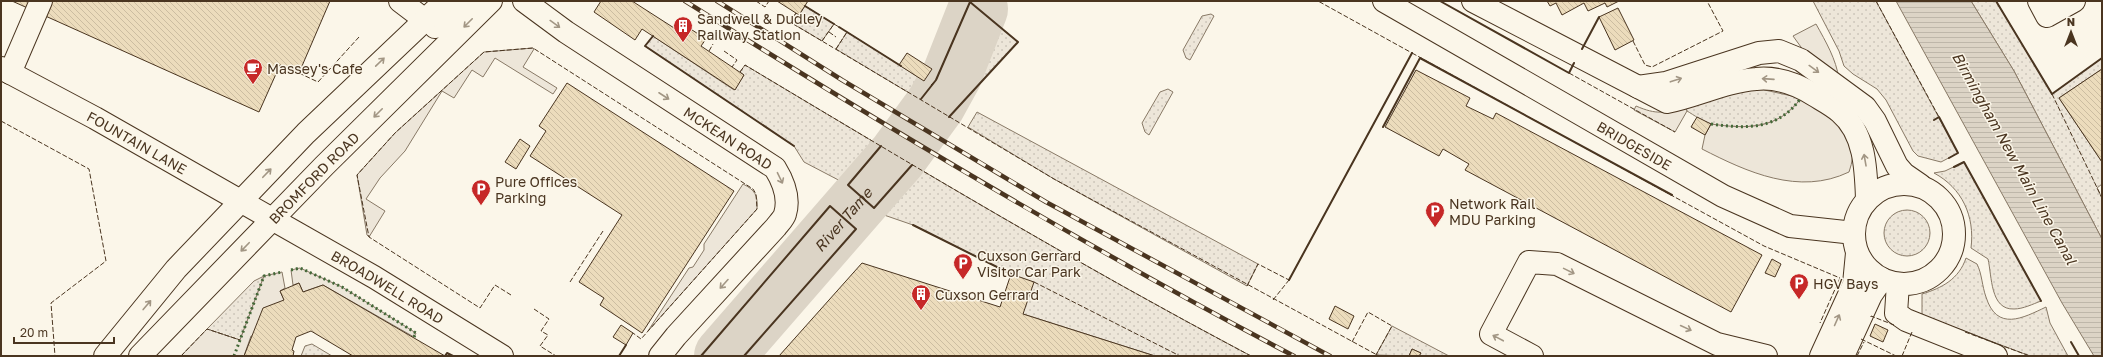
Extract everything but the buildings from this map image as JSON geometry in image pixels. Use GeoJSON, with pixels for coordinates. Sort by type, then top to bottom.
{"type":"FeatureCollection","features":[{"type":"Feature","properties":{"kind":"street"},"geometry":{"type":"LineString","coordinates":[[6,70],[41,1]]}},
{"type":"Feature","properties":{"kind":"street"},"geometry":{"type":"LineString","coordinates":[[400,1],[420,24],[440,26],[466,1]]}},
{"type":"Feature","properties":{"kind":"street"},"geometry":{"type":"LineString","coordinates":[[105,356],[176,269],[240,201],[306,133],[445,1]]}},
{"type":"Feature","properties":{"kind":"street","name":"BROMFORD ROAD"},"geometry":{"type":"LineString","coordinates":[[140,356],[272,219],[491,1]]}},
{"type":"Feature","properties":{"kind":"street","name":"MCKEAN ROAD"},"geometry":{"type":"LineString","coordinates":[[524,1],[566,32],[775,168],[782,179],[786,198],[785,214],[776,227],[674,346],[660,356]]}},
{"type":"Feature","properties":{"kind":"street","name":"BRIDGESIDE"},"geometry":{"type":"LineString","coordinates":[[1384,1],[1723,196],[1790,226],[1855,243]]}},
{"type":"Feature","properties":{"kind":"street"},"geometry":{"type":"LineString","coordinates":[[1473,1],[1668,102],[1735,82],[1756,79],[1769,78],[1806,89],[1840,112],[1850,122],[1865,157],[1868,199]]}},
{"type":"Feature","properties":{"kind":"street"},"geometry":{"type":"LineString","coordinates":[[2039,1],[2047,16],[2074,1]]}},
{"type":"Feature","properties":{"kind":"street"},"geometry":{"type":"LineString","coordinates":[[1638,87],[1666,83],[1759,53],[1779,51],[1801,60],[1865,107],[1875,121],[1894,162],[1904,174],[1936,194],[1948,209],[1955,226],[1954,245],[1947,262],[1934,276],[1916,283],[1890,282],[1868,269],[1855,243]]}},
{"type":"Feature","properties":{"kind":"street","name":"FOUNTAIN LANE"},"geometry":{"type":"LineString","coordinates":[[6,70],[95,118],[272,219]]}},
{"type":"Feature","properties":{"kind":"street"},"geometry":{"type":"LineString","coordinates":[[1821,356],[1854,284],[1857,215],[1868,199],[1883,188],[1901,184],[1920,185]]}},
{"type":"Feature","properties":{"kind":"street","name":"BROADWELL ROAD"},"geometry":{"type":"LineString","coordinates":[[272,219],[374,277],[502,356]]}},
{"type":"Feature","properties":{"kind":"street"},"geometry":{"type":"LineString","coordinates":[[1532,356],[1491,334],[1529,262],[1557,264],[1718,344],[1766,356]]}},
{"type":"Feature","properties":{"kind":"street"},"geometry":{"type":"LineString","coordinates":[[1842,356],[1871,295],[1890,282]]}},
{"type":"Feature","properties":{"kind":"street"},"geometry":{"type":"LineString","coordinates":[[1890,282],[1896,314],[1906,320],[1996,356]]}},
{"type":"Feature","properties":{"kind":"shaded area"},"geometry":{"type":"Polygon","coordinates":[[[1813,1],[1876,1],[1958,153],[1941,162],[1918,156],[1913,151],[1886,100],[1877,89],[1853,74],[1844,66],[1839,51],[1813,1]]]}},
{"type":"Feature","properties":{"kind":"shaded area"},"geometry":{"type":"Polygon","coordinates":[[[1971,1],[1996,1],[2052,94],[2102,58],[2102,69],[2059,98],[2102,162],[2102,184],[2097,188],[2102,198],[2102,239],[2014,71],[1971,1]]]}},
{"type":"Feature","properties":{"kind":"shaded area"},"geometry":{"type":"Polygon","coordinates":[[[970,2],[1018,42],[949,117],[836,49],[847,32],[931,85],[936,80],[970,2]]]}},
{"type":"Feature","properties":{"kind":"shaded area"},"geometry":{"type":"Polygon","coordinates":[[[805,6],[834,24],[822,41],[790,22],[796,13],[799,15],[805,6]]]}},
{"type":"Feature","properties":{"kind":"shaded area"},"geometry":{"type":"Polygon","coordinates":[[[1211,14],[1214,16],[1190,60],[1186,58],[1183,50],[1202,16],[1211,14]]]}},
{"type":"Feature","properties":{"kind":"shaded area"},"geometry":{"type":"Polygon","coordinates":[[[1816,24],[1833,58],[1839,79],[1806,54],[1793,36],[1816,24]]]}},
{"type":"Feature","properties":{"kind":"shaded area"},"geometry":{"type":"Polygon","coordinates":[[[653,36],[734,90],[744,75],[740,72],[745,65],[1059,250],[1251,356],[1155,356],[1023,314],[1011,274],[913,225],[884,215],[848,185],[804,162],[794,146],[645,46],[653,36]]]}},
{"type":"Feature","properties":{"kind":"shaded area"},"geometry":{"type":"Polygon","coordinates":[[[534,49],[523,67],[557,88],[553,94],[495,58],[483,77],[472,70],[454,98],[442,91],[405,151],[380,178],[366,199],[385,211],[369,237],[367,235],[357,175],[395,133],[484,52],[534,49]]]}},
{"type":"Feature","properties":{"kind":"shaded area"},"geometry":{"type":"Polygon","coordinates":[[[1168,89],[1173,92],[1149,135],[1145,132],[1142,123],[1160,92],[1168,89]]]}},
{"type":"Feature","properties":{"kind":"shaded area"},"geometry":{"type":"Polygon","coordinates":[[[1760,89],[1801,98],[1791,111],[1779,119],[1761,125],[1740,127],[1721,126],[1709,123],[1687,111],[1685,107],[1733,92],[1760,89]]]}},
{"type":"Feature","properties":{"kind":"shaded area"},"geometry":{"type":"Polygon","coordinates":[[[1801,98],[1834,118],[1849,135],[1852,145],[1853,158],[1849,172],[1830,179],[1811,182],[1792,181],[1755,173],[1702,149],[1705,135],[1711,124],[1737,127],[1761,125],[1772,122],[1792,109],[1801,98]]]}},
{"type":"Feature","properties":{"kind":"shaded area"},"geometry":{"type":"Polygon","coordinates":[[[1636,106],[1655,112],[1666,112],[1685,107],[1687,111],[1675,132],[1634,110],[1636,106]]]}},
{"type":"Feature","properties":{"kind":"shaded area"},"geometry":{"type":"Polygon","coordinates":[[[977,112],[1258,264],[1247,286],[1054,179],[968,127],[977,112]]]}},
{"type":"Feature","properties":{"kind":"shaded area"},"geometry":{"type":"Polygon","coordinates":[[[1964,162],[2041,301],[2014,309],[2006,308],[2000,304],[1996,298],[1988,259],[1971,248],[1971,225],[1964,204],[1952,187],[1944,179],[1934,173],[1945,171],[1964,162]]]}},
{"type":"Feature","properties":{"kind":"shaded area"},"geometry":{"type":"Polygon","coordinates":[[[743,184],[750,188],[755,194],[757,209],[648,331],[689,268],[693,267],[704,250],[704,244],[743,184]]]}},
{"type":"Feature","properties":{"kind":"shaded area"},"geometry":{"type":"Polygon","coordinates":[[[830,206],[856,229],[744,356],[701,356],[830,206]]]}},
{"type":"Feature","properties":{"kind":"shaded area"},"geometry":{"type":"Polygon","coordinates":[[[1902,210],[1912,210],[1920,214],[1926,220],[1930,228],[1930,238],[1926,246],[1920,252],[1912,256],[1902,256],[1894,252],[1888,246],[1884,238],[1884,228],[1888,220],[1894,214],[1902,210]]]}},
{"type":"Feature","properties":{"kind":"shaded area"},"geometry":{"type":"Polygon","coordinates":[[[1966,258],[1977,264],[1986,297],[1991,308],[1997,315],[2004,318],[2020,318],[2046,307],[2050,323],[2068,356],[2030,356],[1922,315],[1922,294],[1943,286],[1949,282],[1959,272],[1966,258]]]}},
{"type":"Feature","properties":{"kind":"shaded area"},"geometry":{"type":"Polygon","coordinates":[[[300,268],[342,287],[416,333],[414,337],[323,285],[303,292],[299,283],[293,285],[291,270],[300,268]]]}},
{"type":"Feature","properties":{"kind":"shaded area"},"geometry":{"type":"Polygon","coordinates":[[[282,272],[285,288],[280,291],[284,300],[253,336],[251,336],[244,356],[181,356],[207,329],[240,340],[264,276],[282,272]]]}},
{"type":"Feature","properties":{"kind":"shaded area"},"geometry":{"type":"Polygon","coordinates":[[[264,276],[240,340],[207,329],[254,281],[264,276]]]}},
{"type":"Feature","properties":{"kind":"shaded area"},"geometry":{"type":"Polygon","coordinates":[[[1392,326],[1449,356],[1419,356],[1421,353],[1412,349],[1409,356],[1376,355],[1392,326]]]}},
{"type":"Feature","properties":{"kind":"shaded area"},"geometry":{"type":"Polygon","coordinates":[[[312,344],[332,356],[301,356],[305,346],[312,344]]]}},
{"type":"Feature","properties":{"kind":"water","name":"Birmingham New Main Line Canal"},"geometry":{"type":"Polygon","coordinates":[[[1896,1],[1971,1],[2014,71],[2102,239],[2102,356],[2094,356],[2062,303],[1896,1]]]}},
{"type":"Feature","properties":{"kind":"waterway","name":"River Tame"},"geometry":{"type":"LineString","coordinates":[[724,356],[898,156],[936,104],[952,75],[978,9]]}},
{"type":"Feature","properties":{"kind":"railway"},"geometry":{"type":"LineString","coordinates":[[685,1],[910,140],[1062,229],[1216,315],[1294,356]]}},
{"type":"Feature","properties":{"kind":"railway"},"geometry":{"type":"LineString","coordinates":[[717,1],[842,80],[1046,202],[1330,356]]}},
{"type":"Feature","properties":{"kind":"hedge"},"geometry":{"type":"LineString","coordinates":[[1711,124],[1737,127],[1761,125],[1772,122],[1792,109],[1801,98]]}},
{"type":"Feature","properties":{"kind":"hedge"},"geometry":{"type":"LineString","coordinates":[[291,270],[300,268],[342,287],[416,333],[414,337]]}},
{"type":"Feature","properties":{"kind":"hedge"},"geometry":{"type":"LineString","coordinates":[[234,356],[264,276],[282,272]]}},
{"type":"Feature","properties":{"kind":"fence"},"geometry":{"type":"LineString","coordinates":[[756,1],[765,7],[769,1]]}},
{"type":"Feature","properties":{"kind":"fence"},"geometry":{"type":"LineString","coordinates":[[1273,300],[1289,280],[1412,53],[1318,1]]}},
{"type":"Feature","properties":{"kind":"fence"},"geometry":{"type":"LineString","coordinates":[[1633,41],[1645,65],[1652,67],[1723,31],[1707,1]]}},
{"type":"Feature","properties":{"kind":"fence"},"geometry":{"type":"LineString","coordinates":[[1876,1],[1939,117]]}},
{"type":"Feature","properties":{"kind":"fence"},"geometry":{"type":"LineString","coordinates":[[931,85],[936,80],[970,2],[1018,42],[949,117]]}},
{"type":"Feature","properties":{"kind":"fence"},"geometry":{"type":"LineString","coordinates":[[796,13],[790,22],[1054,179],[1379,356]]}},
{"type":"Feature","properties":{"kind":"fence"},"geometry":{"type":"LineString","coordinates":[[822,41],[834,24],[839,27]]}},
{"type":"Feature","properties":{"kind":"fence"},"geometry":{"type":"LineString","coordinates":[[829,32],[836,37]]}},
{"type":"Feature","properties":{"kind":"fence"},"geometry":{"type":"LineString","coordinates":[[836,49],[847,32]]}},
{"type":"Feature","properties":{"kind":"fence"},"geometry":{"type":"LineString","coordinates":[[299,73],[318,82],[359,37]]}},
{"type":"Feature","properties":{"kind":"fence"},"geometry":{"type":"LineString","coordinates":[[709,51],[713,44]]}},
{"type":"Feature","properties":{"kind":"fence"},"geometry":{"type":"LineString","coordinates":[[511,295],[495,285],[480,308],[369,237],[357,175],[395,133],[484,52],[533,48],[753,189],[756,194],[757,209],[641,339],[633,333]]}},
{"type":"Feature","properties":{"kind":"fence"},"geometry":{"type":"LineString","coordinates":[[724,51],[737,60],[732,67]]}},
{"type":"Feature","properties":{"kind":"fence"},"geometry":{"type":"LineString","coordinates":[[1412,53],[1764,246],[1840,278],[1820,323]]}},
{"type":"Feature","properties":{"kind":"fence"},"geometry":{"type":"LineString","coordinates":[[740,72],[745,65],[1059,250],[1251,356]]}},
{"type":"Feature","properties":{"kind":"fence"},"geometry":{"type":"LineString","coordinates":[[1569,73],[1675,132]]}},
{"type":"Feature","properties":{"kind":"fence"},"geometry":{"type":"LineString","coordinates":[[2052,94],[2102,198]]}},
{"type":"Feature","properties":{"kind":"fence"},"geometry":{"type":"LineString","coordinates":[[1,121],[89,169],[106,261],[51,303],[55,356]]}},
{"type":"Feature","properties":{"kind":"fence"},"geometry":{"type":"LineString","coordinates":[[701,356],[830,206]]}},
{"type":"Feature","properties":{"kind":"fence"},"geometry":{"type":"LineString","coordinates":[[744,356],[856,229]]}},
{"type":"Feature","properties":{"kind":"fence"},"geometry":{"type":"LineString","coordinates":[[570,282],[603,231]]}},
{"type":"Feature","properties":{"kind":"fence"},"geometry":{"type":"LineString","coordinates":[[1247,286],[1258,264],[1289,280]]}},
{"type":"Feature","properties":{"kind":"fence"},"geometry":{"type":"LineString","coordinates":[[1034,282],[1180,356]]}},
{"type":"Feature","properties":{"kind":"fence"},"geometry":{"type":"LineString","coordinates":[[534,309],[549,319],[541,331],[548,335],[540,346],[556,356]]}},
{"type":"Feature","properties":{"kind":"fence"},"geometry":{"type":"LineString","coordinates":[[1352,342],[1368,312],[1392,326],[1376,355]]}},
{"type":"Feature","properties":{"kind":"fence"},"geometry":{"type":"LineString","coordinates":[[1871,317],[1894,325]]}},
{"type":"Feature","properties":{"kind":"fence"},"geometry":{"type":"LineString","coordinates":[[181,356],[207,329],[240,340]]}},
{"type":"Feature","properties":{"kind":"fence"},"geometry":{"type":"LineString","coordinates":[[1902,356],[1912,332]]}},
{"type":"Feature","properties":{"kind":"fence"},"geometry":{"type":"LineString","coordinates":[[1965,332],[2030,356]]}},
{"type":"Feature","properties":{"kind":"fence"},"geometry":{"type":"LineString","coordinates":[[1861,339],[1896,356]]}},
{"type":"Feature","properties":{"kind":"fence"},"geometry":{"type":"LineString","coordinates":[[1857,356],[1864,342]]}},
{"type":"Feature","properties":{"kind":"wall"},"geometry":{"type":"LineString","coordinates":[[1440,1],[1569,73],[1574,63]]}},
{"type":"Feature","properties":{"kind":"wall"},"geometry":{"type":"LineString","coordinates":[[1996,1],[2052,94],[2102,58]]}},
{"type":"Feature","properties":{"kind":"wall"},"geometry":{"type":"LineString","coordinates":[[921,99],[936,80],[970,2],[1018,42],[949,117]]}},
{"type":"Feature","properties":{"kind":"wall"},"geometry":{"type":"LineString","coordinates":[[805,6],[834,24]]}},
{"type":"Feature","properties":{"kind":"wall"},"geometry":{"type":"LineString","coordinates":[[1582,49],[1599,17]]}},
{"type":"Feature","properties":{"kind":"wall"},"geometry":{"type":"LineString","coordinates":[[839,27],[901,66]]}},
{"type":"Feature","properties":{"kind":"wall"},"geometry":{"type":"LineString","coordinates":[[653,36],[645,46],[794,146]]}},
{"type":"Feature","properties":{"kind":"wall"},"geometry":{"type":"LineString","coordinates":[[1289,280],[1412,53]]}},
{"type":"Feature","properties":{"kind":"wall"},"geometry":{"type":"LineString","coordinates":[[1383,127],[1420,58],[1672,195]]}},
{"type":"Feature","properties":{"kind":"wall"},"geometry":{"type":"LineString","coordinates":[[1934,120],[1939,117],[1958,153],[1949,158]]}},
{"type":"Feature","properties":{"kind":"wall"},"geometry":{"type":"LineString","coordinates":[[881,146],[848,185],[874,208],[912,165]]}},
{"type":"Feature","properties":{"kind":"wall"},"geometry":{"type":"LineString","coordinates":[[1954,167],[1964,162],[2041,301]]}},
{"type":"Feature","properties":{"kind":"wall"},"geometry":{"type":"LineString","coordinates":[[701,356],[830,206],[856,229],[744,356]]}},
{"type":"Feature","properties":{"kind":"wall"},"geometry":{"type":"LineString","coordinates":[[913,225],[1011,274]]}},
{"type":"Feature","properties":{"kind":"wall"},"geometry":{"type":"LineString","coordinates":[[2071,342],[2079,356]]}},
{"type":"Feature","properties":{"kind":"wall"},"geometry":{"type":"LineString","coordinates":[[619,356],[626,345]]}},
{"type":"Feature","properties":{"kind":"wall"},"geometry":{"type":"LineString","coordinates":[[445,356],[447,353],[453,356]]}},
{"type":"Feature","properties":{"kind":"place","name":"Sandwell & Dudley Railway Station"},"geometry":{"type":"Point","coordinates":[683,43]}},
{"type":"Feature","properties":{"kind":"place","name":"Massey's Cafe"},"geometry":{"type":"Point","coordinates":[253,85]}},
{"type":"Feature","properties":{"kind":"place","name":"Pure Offices Parking"},"geometry":{"type":"Point","coordinates":[481,206]}},
{"type":"Feature","properties":{"kind":"place","name":"Network Rail MDU Parking"},"geometry":{"type":"Point","coordinates":[1435,228]}},
{"type":"Feature","properties":{"kind":"place","name":"Cuxson Gerrard Visitor Car Park"},"geometry":{"type":"Point","coordinates":[963,280]}},
{"type":"Feature","properties":{"kind":"place","name":"HGV Bays"},"geometry":{"type":"Point","coordinates":[1799,300]}},
{"type":"Feature","properties":{"kind":"place","name":"Cuxson Gerrard"},"geometry":{"type":"Point","coordinates":[921,311]}}]}
